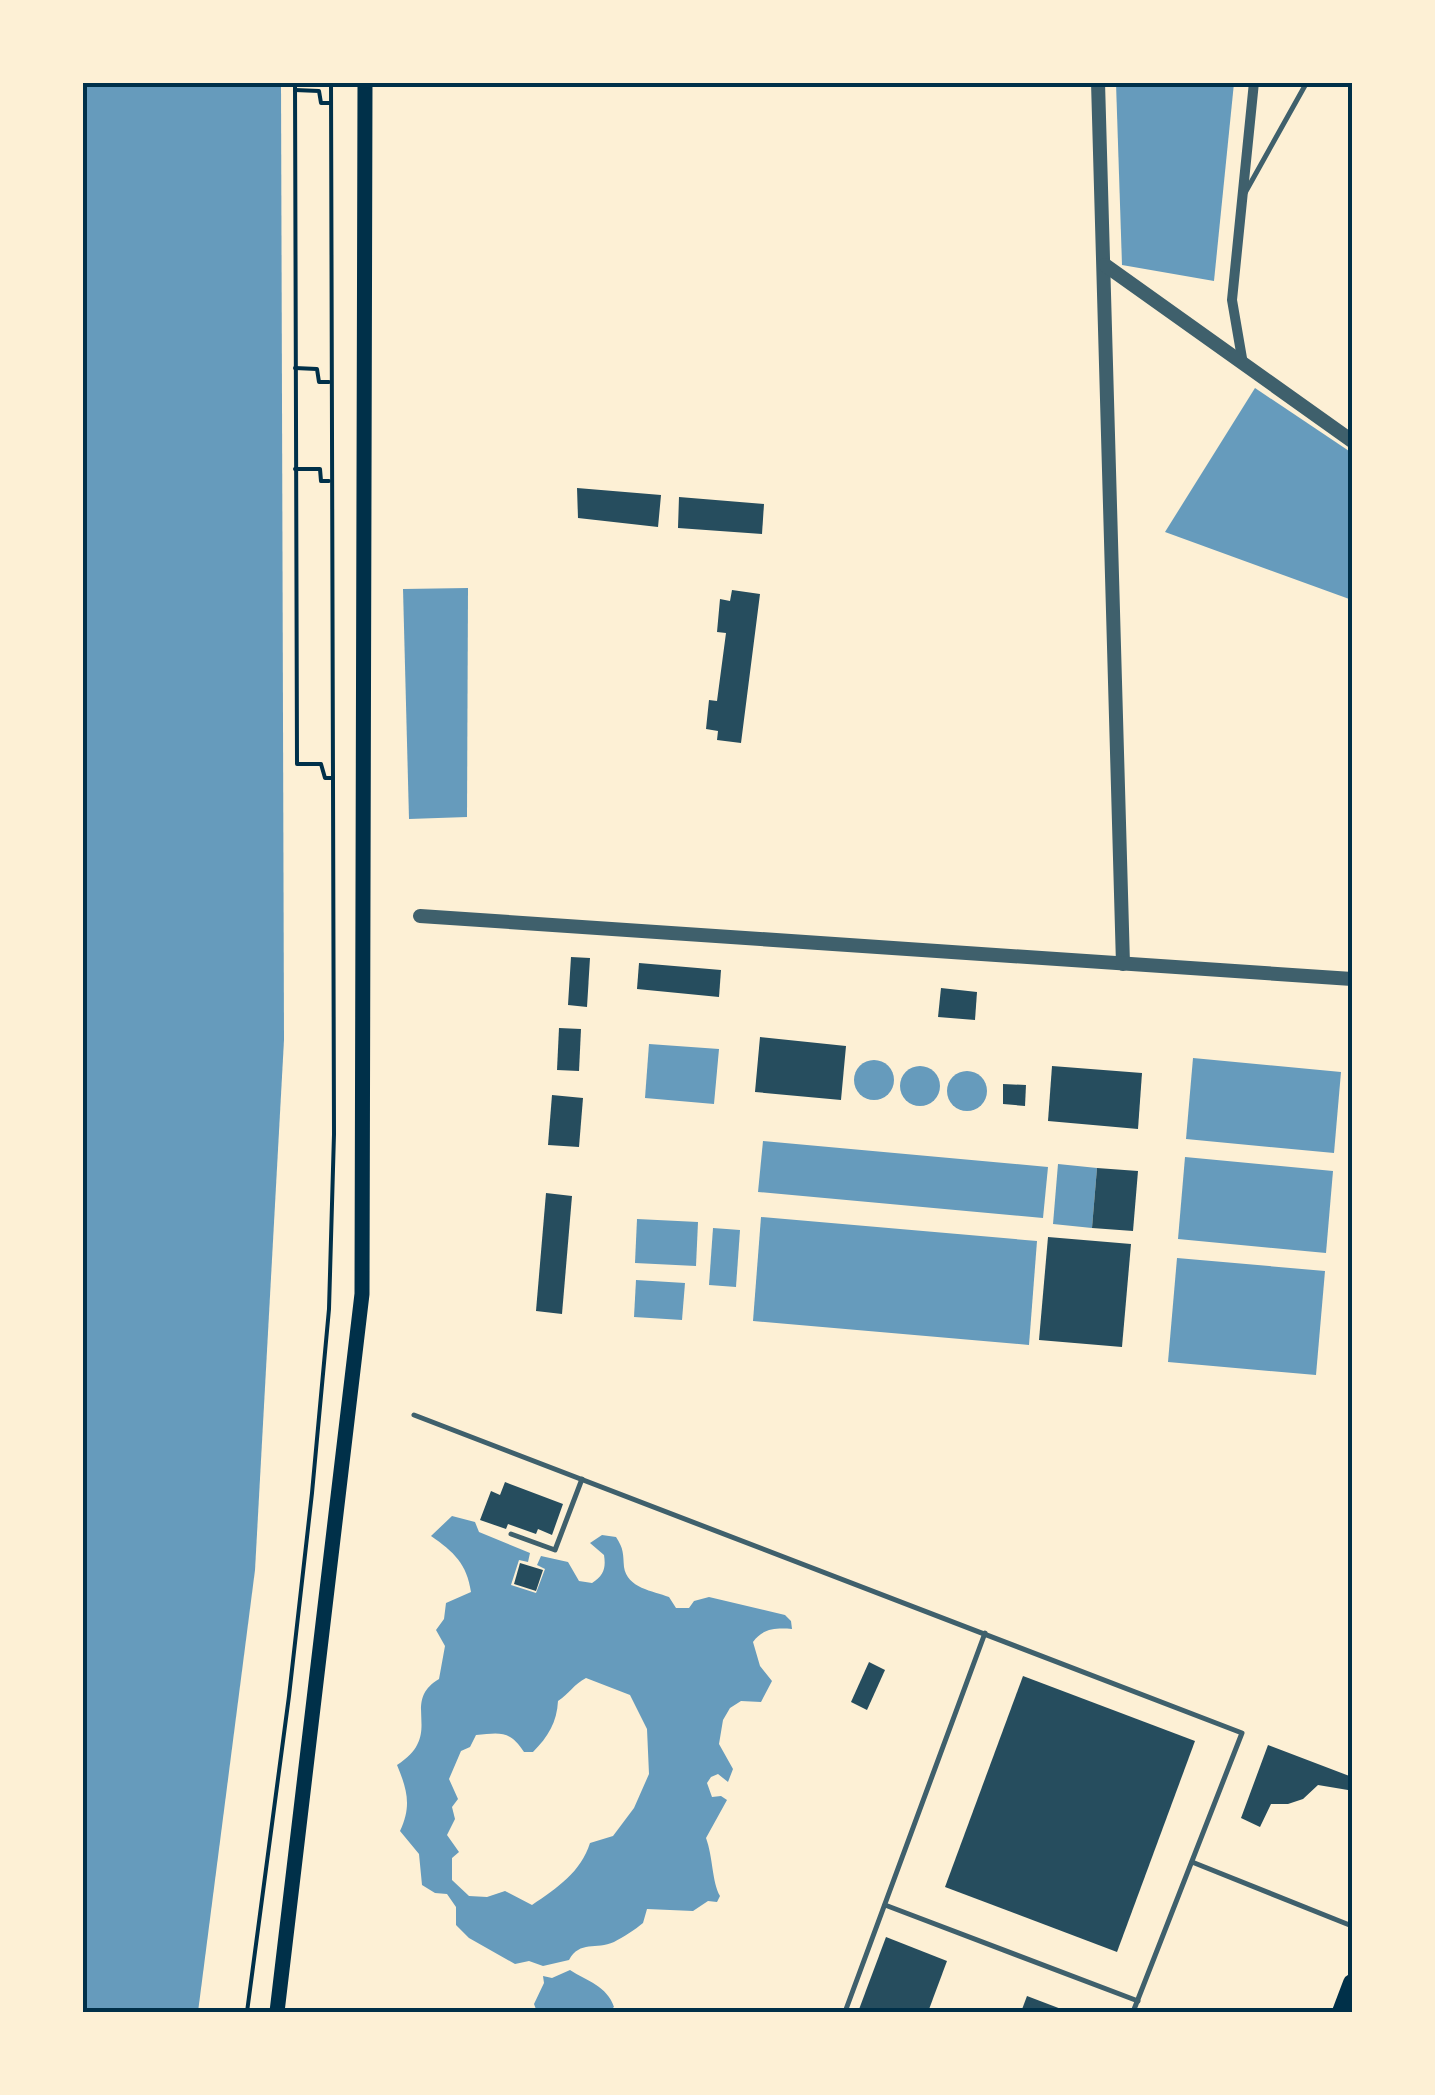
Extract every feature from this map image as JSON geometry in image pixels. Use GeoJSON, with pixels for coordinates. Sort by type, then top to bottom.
{"type":"FeatureCollection","features":[{"type":"Feature","properties":{"kind":"main road"},"geometry":{"type":"LineString","coordinates":[[277,2012],[362,1294],[365,82]]}},
{"type":"Feature","properties":{"kind":"main road"},"geometry":{"type":"LineString","coordinates":[[1341,2012],[1352,1983]]}},
{"type":"Feature","properties":{"kind":"street"},"geometry":{"type":"LineString","coordinates":[[1098,82],[1123,964]]}},
{"type":"Feature","properties":{"kind":"street"},"geometry":{"type":"LineString","coordinates":[[1243,365],[1232,300],[1254,82]]}},
{"type":"Feature","properties":{"kind":"street"},"geometry":{"type":"LineString","coordinates":[[1105,266],[1352,441]]}},
{"type":"Feature","properties":{"kind":"street"},"geometry":{"type":"LineString","coordinates":[[420,916],[1352,979]]}},
{"type":"Feature","properties":{"kind":"lane"},"geometry":{"type":"LineString","coordinates":[[1242,198],[1307,82]]}},
{"type":"Feature","properties":{"kind":"lane"},"geometry":{"type":"LineString","coordinates":[[414,1415],[1242,1733],[1134,2012]]}},
{"type":"Feature","properties":{"kind":"lane"},"geometry":{"type":"LineString","coordinates":[[511,1534],[555,1550],[582,1479]]}},
{"type":"Feature","properties":{"kind":"lane"},"geometry":{"type":"LineString","coordinates":[[845,2012],[985,1632]]}},
{"type":"Feature","properties":{"kind":"lane"},"geometry":{"type":"LineString","coordinates":[[1192,1862],[1352,1926]]}},
{"type":"Feature","properties":{"kind":"lane"},"geometry":{"type":"LineString","coordinates":[[884,1905],[1138,2001]]}},
{"type":"Feature","properties":{"kind":"path"},"geometry":{"type":"LineString","coordinates":[[295,82],[297,764],[321,764],[324,778],[332,778]]}},
{"type":"Feature","properties":{"kind":"path"},"geometry":{"type":"LineString","coordinates":[[246,2012],[292,1678],[329,1309],[334,1134],[330,82]]}},
{"type":"Feature","properties":{"kind":"path"},"geometry":{"type":"LineString","coordinates":[[295,90],[318,91],[320,102],[330,103]]}},
{"type":"Feature","properties":{"kind":"path"},"geometry":{"type":"LineString","coordinates":[[295,368],[318,369],[319,382],[330,382]]}},
{"type":"Feature","properties":{"kind":"path"},"geometry":{"type":"LineString","coordinates":[[296,469],[320,469],[321,482],[330,481]]}},
{"type":"Feature","properties":{"kind":"water"},"geometry":{"type":"Polygon","coordinates":[[[82,83],[281,83],[284,1040],[255,1570],[198,2012],[83,2012],[82,83]]]}},
{"type":"Feature","properties":{"kind":"water"},"geometry":{"type":"Polygon","coordinates":[[[1116,83],[1234,83],[1214,281],[1122,265],[1116,83]]]}},
{"type":"Feature","properties":{"kind":"water"},"geometry":{"type":"Polygon","coordinates":[[[1255,388],[1352,453],[1352,600],[1165,532],[1255,388]]]}},
{"type":"Feature","properties":{"kind":"water"},"geometry":{"type":"Polygon","coordinates":[[[468,588],[467,817],[409,819],[403,589],[468,588]]]}},
{"type":"Feature","properties":{"kind":"water"},"geometry":{"type":"Polygon","coordinates":[[[649,1044],[719,1049],[714,1104],[645,1098],[649,1044]]]}},
{"type":"Feature","properties":{"kind":"water"},"geometry":{"type":"Polygon","coordinates":[[[1193,1058],[1341,1072],[1334,1153],[1186,1139],[1193,1058]]]}},
{"type":"Feature","properties":{"kind":"water"},"geometry":{"type":"Polygon","coordinates":[[[874,1060],[888,1066],[894,1080],[888,1094],[874,1100],[860,1094],[854,1080],[860,1066],[874,1060]]]}},
{"type":"Feature","properties":{"kind":"water"},"geometry":{"type":"Polygon","coordinates":[[[920,1066],[934,1072],[940,1086],[934,1100],[920,1106],[906,1100],[900,1086],[906,1072],[920,1066]]]}},
{"type":"Feature","properties":{"kind":"water"},"geometry":{"type":"Polygon","coordinates":[[[967,1071],[981,1077],[987,1091],[981,1105],[967,1111],[953,1105],[947,1091],[953,1077],[967,1071]]]}},
{"type":"Feature","properties":{"kind":"water"},"geometry":{"type":"Polygon","coordinates":[[[763,1141],[1048,1167],[1043,1218],[758,1192],[763,1141]]]}},
{"type":"Feature","properties":{"kind":"water"},"geometry":{"type":"Polygon","coordinates":[[[1185,1157],[1333,1171],[1326,1253],[1178,1239],[1185,1157]]]}},
{"type":"Feature","properties":{"kind":"water"},"geometry":{"type":"Polygon","coordinates":[[[1058,1164],[1097,1168],[1092,1228],[1053,1224],[1058,1164]]]}},
{"type":"Feature","properties":{"kind":"water"},"geometry":{"type":"Polygon","coordinates":[[[761,1217],[1037,1241],[1029,1345],[753,1321],[761,1217]]]}},
{"type":"Feature","properties":{"kind":"water"},"geometry":{"type":"Polygon","coordinates":[[[637,1219],[698,1222],[696,1266],[635,1263],[637,1219]]]}},
{"type":"Feature","properties":{"kind":"water"},"geometry":{"type":"Polygon","coordinates":[[[713,1228],[740,1230],[736,1287],[709,1285],[713,1228]]]}},
{"type":"Feature","properties":{"kind":"water"},"geometry":{"type":"Polygon","coordinates":[[[1177,1258],[1325,1271],[1316,1375],[1168,1362],[1177,1258]]]}},
{"type":"Feature","properties":{"kind":"water"},"geometry":{"type":"Polygon","coordinates":[[[636,1280],[685,1283],[682,1320],[634,1317],[636,1280]]]}},
{"type":"Feature","properties":{"kind":"water"},"geometry":{"type":"Polygon","coordinates":[[[452,1516],[475,1522],[479,1532],[530,1553],[528,1562],[519,1560],[511,1585],[536,1593],[545,1569],[537,1565],[541,1556],[568,1562],[579,1581],[592,1583],[602,1574],[605,1560],[590,1543],[602,1535],[616,1537],[630,1580],[669,1597],[676,1608],[689,1608],[694,1601],[709,1597],[785,1615],[791,1621],[792,1629],[770,1630],[753,1642],[760,1666],[772,1681],[761,1702],[741,1701],[730,1708],[723,1720],[719,1744],[733,1769],[728,1782],[718,1774],[707,1783],[712,1797],[727,1800],[706,1838],[720,1896],[717,1902],[708,1901],[693,1911],[647,1909],[643,1923],[614,1942],[583,1948],[569,1960],[543,1966],[529,1961],[515,1964],[469,1938],[456,1925],[456,1907],[447,1894],[435,1893],[422,1885],[419,1854],[400,1831],[407,1798],[397,1765],[419,1742],[422,1698],[439,1679],[445,1646],[436,1630],[444,1619],[446,1603],[471,1592],[458,1560],[431,1536],[452,1516]],[[586,1678],[558,1701],[551,1729],[533,1752],[524,1752],[509,1736],[498,1734],[476,1735],[470,1747],[461,1751],[449,1779],[458,1799],[452,1807],[455,1819],[447,1835],[459,1852],[452,1858],[452,1880],[469,1896],[487,1897],[505,1891],[532,1905],[574,1871],[590,1843],[613,1836],[634,1808],[649,1774],[647,1729],[630,1695],[586,1678]]]}},
{"type":"Feature","properties":{"kind":"water"},"geometry":{"type":"Polygon","coordinates":[[[570,1970],[601,1989],[614,2007],[608,2012],[537,2012],[534,2004],[544,1983],[543,1976],[552,1978],[570,1970]]]}},
{"type":"Feature","properties":{"kind":"building"},"geometry":{"type":"Polygon","coordinates":[[[577,488],[661,495],[658,527],[578,518],[577,488]]]}},
{"type":"Feature","properties":{"kind":"building"},"geometry":{"type":"Polygon","coordinates":[[[679,497],[764,504],[762,534],[678,528],[679,497]]]}},
{"type":"Feature","properties":{"kind":"building"},"geometry":{"type":"Polygon","coordinates":[[[732,590],[760,594],[741,743],[717,740],[718,731],[706,729],[709,700],[717,701],[726,633],[717,632],[720,599],[730,601],[732,590]]]}},
{"type":"Feature","properties":{"kind":"building"},"geometry":{"type":"Polygon","coordinates":[[[571,957],[590,958],[587,1007],[568,1005],[571,957]]]}},
{"type":"Feature","properties":{"kind":"building"},"geometry":{"type":"Polygon","coordinates":[[[639,963],[721,970],[719,997],[637,989],[639,963]]]}},
{"type":"Feature","properties":{"kind":"building"},"geometry":{"type":"Polygon","coordinates":[[[941,988],[977,992],[975,1020],[938,1017],[941,988]]]}},
{"type":"Feature","properties":{"kind":"building"},"geometry":{"type":"Polygon","coordinates":[[[559,1028],[581,1029],[579,1071],[557,1070],[559,1028]]]}},
{"type":"Feature","properties":{"kind":"building"},"geometry":{"type":"Polygon","coordinates":[[[760,1037],[846,1046],[841,1100],[755,1092],[760,1037]]]}},
{"type":"Feature","properties":{"kind":"building"},"geometry":{"type":"Polygon","coordinates":[[[1052,1066],[1142,1073],[1138,1129],[1048,1121],[1052,1066]]]}},
{"type":"Feature","properties":{"kind":"building"},"geometry":{"type":"Polygon","coordinates":[[[1003,1084],[1026,1085],[1025,1106],[1003,1104],[1003,1084]]]}},
{"type":"Feature","properties":{"kind":"building"},"geometry":{"type":"Polygon","coordinates":[[[552,1095],[583,1098],[579,1147],[548,1145],[552,1095]]]}},
{"type":"Feature","properties":{"kind":"building"},"geometry":{"type":"Polygon","coordinates":[[[1097,1168],[1138,1171],[1133,1231],[1092,1228],[1097,1168]]]}},
{"type":"Feature","properties":{"kind":"building"},"geometry":{"type":"Polygon","coordinates":[[[546,1193],[572,1196],[562,1314],[536,1311],[546,1193]]]}},
{"type":"Feature","properties":{"kind":"building"},"geometry":{"type":"Polygon","coordinates":[[[1048,1237],[1131,1244],[1122,1347],[1039,1340],[1048,1237]]]}},
{"type":"Feature","properties":{"kind":"building"},"geometry":{"type":"Polygon","coordinates":[[[505,1482],[563,1504],[552,1535],[508,1524],[506,1529],[480,1520],[491,1491],[500,1495],[505,1482]]]}},
{"type":"Feature","properties":{"kind":"building"},"geometry":{"type":"Polygon","coordinates":[[[520,1563],[543,1570],[536,1591],[514,1584],[520,1563]]]}},
{"type":"Feature","properties":{"kind":"building"},"geometry":{"type":"Polygon","coordinates":[[[869,1662],[885,1670],[867,1710],[851,1702],[869,1662]]]}},
{"type":"Feature","properties":{"kind":"building"},"geometry":{"type":"Polygon","coordinates":[[[1023,1676],[1195,1741],[1117,1952],[945,1887],[1023,1676]]]}},
{"type":"Feature","properties":{"kind":"building"},"geometry":{"type":"Polygon","coordinates":[[[1268,1745],[1352,1777],[1348,1790],[1318,1785],[1303,1799],[1271,1804],[1260,1827],[1241,1818],[1268,1745]]]}},
{"type":"Feature","properties":{"kind":"building"},"geometry":{"type":"Polygon","coordinates":[[[886,1937],[947,1961],[928,2012],[858,2012],[886,1937]]]}},
{"type":"Feature","properties":{"kind":"building"},"geometry":{"type":"Polygon","coordinates":[[[1027,1996],[1069,2012],[1021,2012],[1027,1996]]]}}]}
